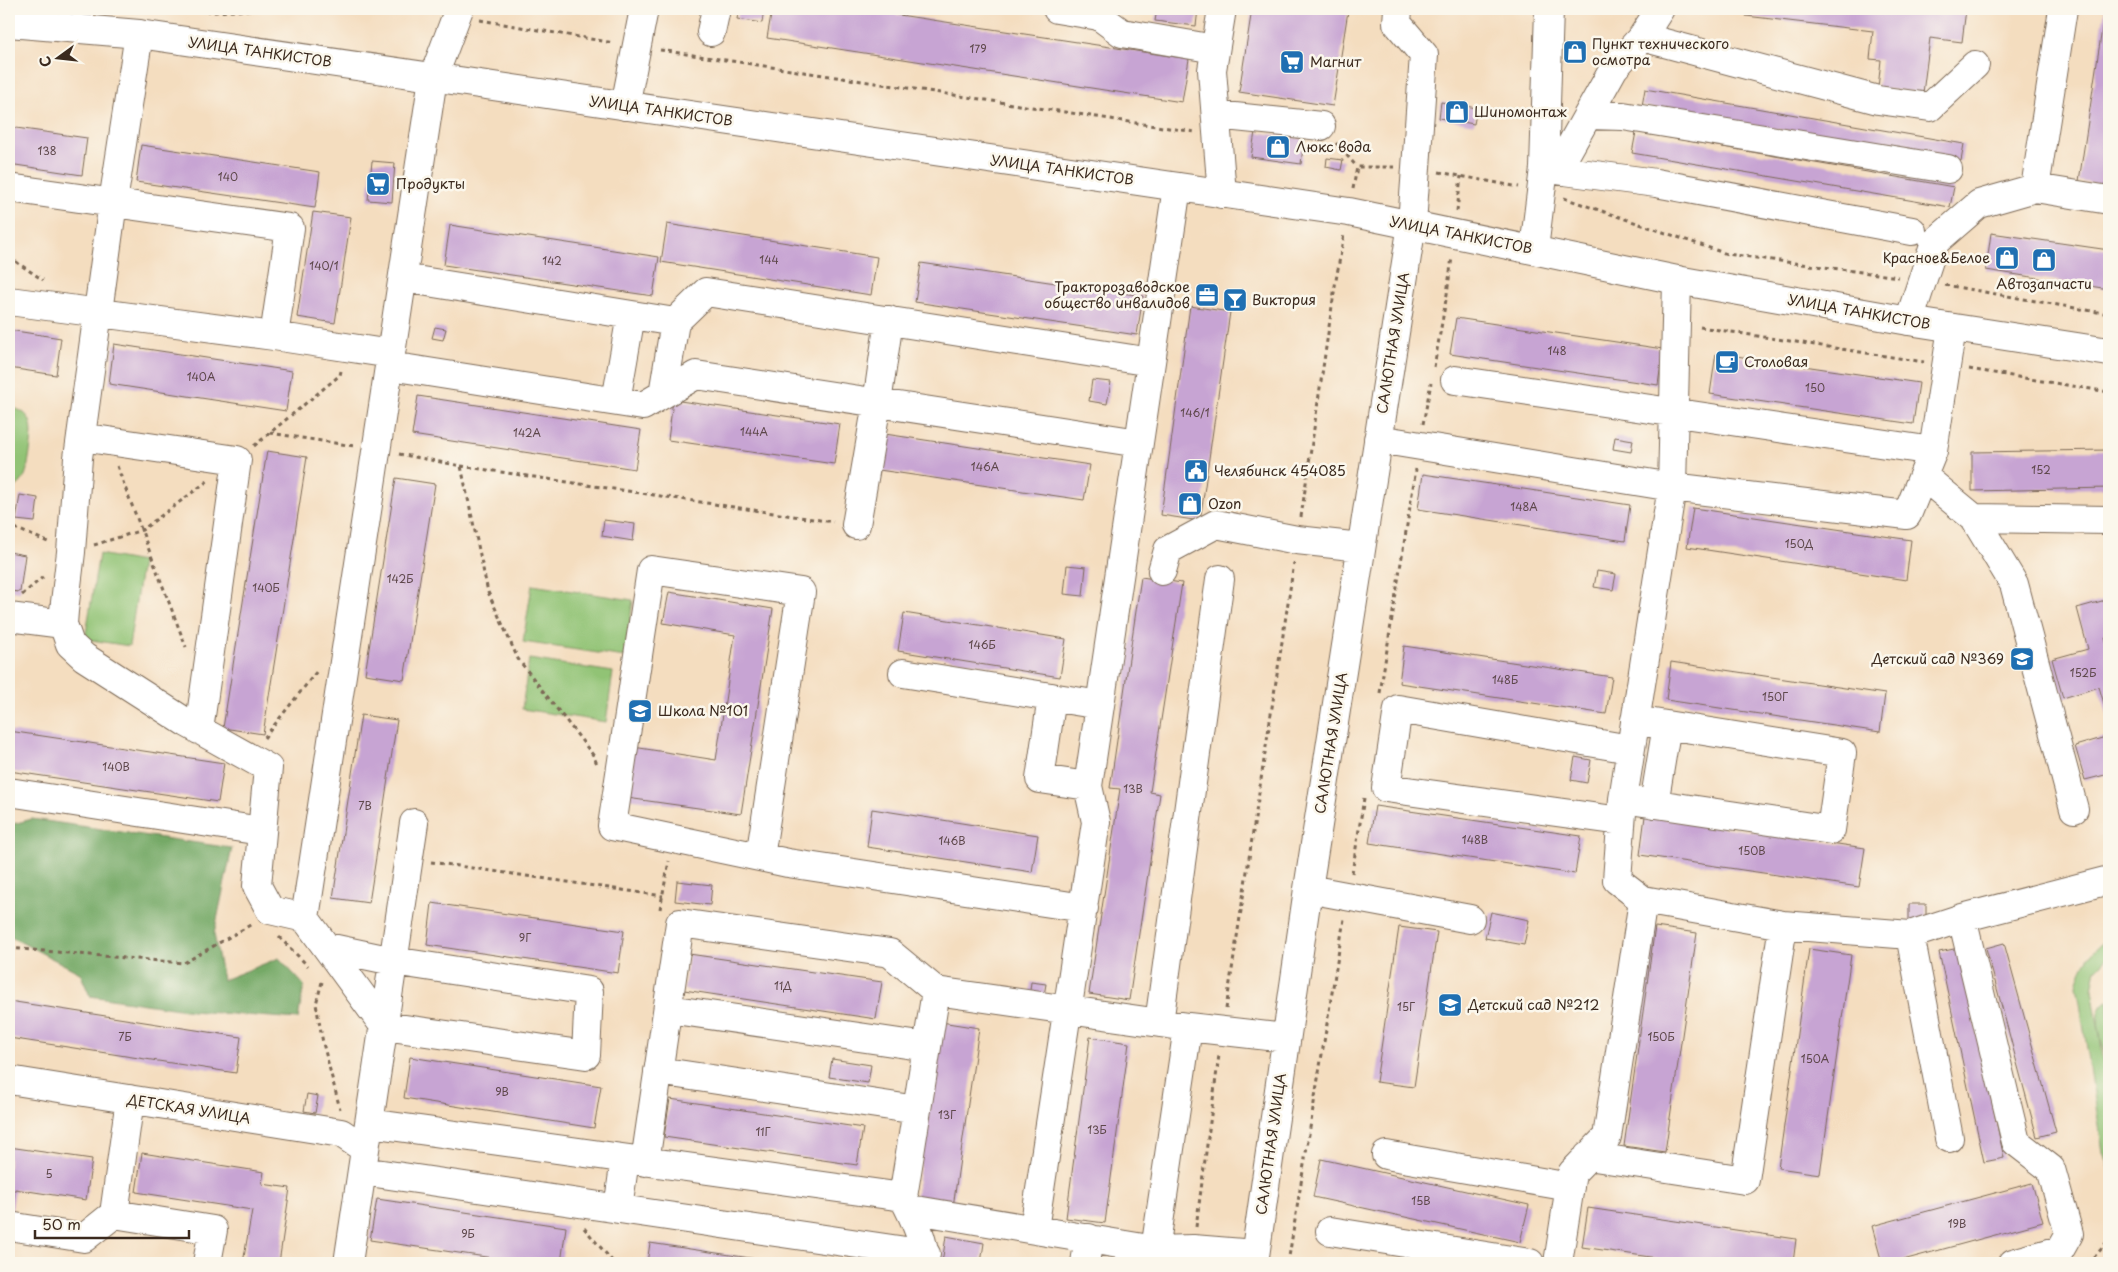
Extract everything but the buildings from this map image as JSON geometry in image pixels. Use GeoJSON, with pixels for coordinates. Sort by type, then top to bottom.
{"type":"FeatureCollection","features":[{"type":"Feature","properties":{"kind":"main road"},"geometry":{"type":"LineString","coordinates":[[625,106],[644,9]]}},
{"type":"Feature","properties":{"kind":"main road"},"geometry":{"type":"LineString","coordinates":[[1057,9],[1098,16],[1122,33],[1216,49]]}},
{"type":"Feature","properties":{"kind":"main road"},"geometry":{"type":"LineString","coordinates":[[1222,9],[1212,70],[1222,194]]}},
{"type":"Feature","properties":{"kind":"main road","name":"САЛЮТНАЯ УЛИЦА"},"geometry":{"type":"LineString","coordinates":[[1254,1259],[1308,889],[1412,224],[1424,54],[1397,23],[1398,9]]}},
{"type":"Feature","properties":{"kind":"main road"},"geometry":{"type":"LineString","coordinates":[[1534,249],[1548,176],[1550,9]]}},
{"type":"Feature","properties":{"kind":"main road"},"geometry":{"type":"LineString","coordinates":[[1548,176],[1588,114],[1614,68],[1642,37],[1660,9]]}},
{"type":"Feature","properties":{"kind":"main road"},"geometry":{"type":"LineString","coordinates":[[2035,188],[2064,9]]}},
{"type":"Feature","properties":{"kind":"main road"},"geometry":{"type":"LineString","coordinates":[[305,918],[433,78],[458,12]]}},
{"type":"Feature","properties":{"kind":"main road","name":"УЛИЦА ТАНКИСТОВ"},"geometry":{"type":"LineString","coordinates":[[9,23],[46,17],[139,34],[433,78],[1349,212],[1677,280],[1909,321],[2109,352]]}},
{"type":"Feature","properties":{"kind":"main road"},"geometry":{"type":"LineString","coordinates":[[139,34],[97,313],[81,437],[63,624],[70,644],[84,657],[199,730],[268,768],[257,886],[270,910],[305,918],[326,947],[384,1026],[586,1055],[589,991],[393,961],[326,947]]}},
{"type":"Feature","properties":{"kind":"main road"},"geometry":{"type":"LineString","coordinates":[[1642,37],[1878,100],[1930,107],[1975,65]]}},
{"type":"Feature","properties":{"kind":"main road"},"geometry":{"type":"LineString","coordinates":[[1588,114],[1623,116],[1948,169]]}},
{"type":"Feature","properties":{"kind":"main road"},"geometry":{"type":"LineString","coordinates":[[1217,125],[1320,126]]}},
{"type":"Feature","properties":{"kind":"main road"},"geometry":{"type":"LineString","coordinates":[[1548,176],[1656,183],[1912,231]]}},
{"type":"Feature","properties":{"kind":"main road"},"geometry":{"type":"LineString","coordinates":[[1034,1229],[1096,822],[1088,786],[1177,187]]}},
{"type":"Feature","properties":{"kind":"main road"},"geometry":{"type":"LineString","coordinates":[[9,188],[290,228],[274,336]]}},
{"type":"Feature","properties":{"kind":"main road"},"geometry":{"type":"LineString","coordinates":[[1909,321],[1935,242],[1979,204],[2035,188],[2109,200]]}},
{"type":"Feature","properties":{"kind":"main road"},"geometry":{"type":"LineString","coordinates":[[403,278],[675,322]]}},
{"type":"Feature","properties":{"kind":"main road"},"geometry":{"type":"LineString","coordinates":[[1677,280],[1672,487],[1630,749],[1622,810],[1617,880],[1643,900],[1783,925],[1910,935],[1962,918],[2109,880]]}},
{"type":"Feature","properties":{"kind":"main road"},"geometry":{"type":"LineString","coordinates":[[663,394],[675,322],[706,292],[1151,362]]}},
{"type":"Feature","properties":{"kind":"main road"},"geometry":{"type":"LineString","coordinates":[[9,302],[345,346],[390,360],[644,406],[696,375],[1139,443]]}},
{"type":"Feature","properties":{"kind":"main road"},"geometry":{"type":"LineString","coordinates":[[616,401],[631,315]]}},
{"type":"Feature","properties":{"kind":"main road"},"geometry":{"type":"LineString","coordinates":[[856,525],[878,403],[889,320]]}},
{"type":"Feature","properties":{"kind":"main road"},"geometry":{"type":"LineString","coordinates":[[1378,439],[1672,487],[1907,515],[1928,464],[1947,365],[1952,328]]}},
{"type":"Feature","properties":{"kind":"main road"},"geometry":{"type":"LineString","coordinates":[[1455,380],[1673,413],[1928,464],[1974,518],[2014,584],[2074,809]]}},
{"type":"Feature","properties":{"kind":"main road"},"geometry":{"type":"LineString","coordinates":[[81,437],[237,460],[199,730]]}},
{"type":"Feature","properties":{"kind":"main road"},"geometry":{"type":"LineString","coordinates":[[1974,518],[2109,520]]}},
{"type":"Feature","properties":{"kind":"main road"},"geometry":{"type":"LineString","coordinates":[[1162,571],[1168,550],[1216,524],[1297,540],[1361,548]]}},
{"type":"Feature","properties":{"kind":"main road"},"geometry":{"type":"LineString","coordinates":[[760,857],[801,592],[651,570],[612,826],[788,863],[1084,908]]}},
{"type":"Feature","properties":{"kind":"main road"},"geometry":{"type":"LineString","coordinates":[[1159,1023],[1220,579]]}},
{"type":"Feature","properties":{"kind":"main road"},"geometry":{"type":"LineString","coordinates":[[12,608],[63,624]]}},
{"type":"Feature","properties":{"kind":"main road"},"geometry":{"type":"LineString","coordinates":[[903,673],[1100,704]]}},
{"type":"Feature","properties":{"kind":"main road"},"geometry":{"type":"LineString","coordinates":[[1052,697],[1040,780],[1088,786]]}},
{"type":"Feature","properties":{"kind":"main road"},"geometry":{"type":"LineString","coordinates":[[1630,749],[1398,709],[1386,788],[1622,810],[1654,804],[1831,830],[1842,753],[1635,720]]}},
{"type":"Feature","properties":{"kind":"main road"},"geometry":{"type":"LineString","coordinates":[[1654,804],[1667,725]]}},
{"type":"Feature","properties":{"kind":"main road"},"geometry":{"type":"LineString","coordinates":[[9,792],[261,831]]}},
{"type":"Feature","properties":{"kind":"main road"},"geometry":{"type":"LineString","coordinates":[[348,1263],[414,823]]}},
{"type":"Feature","properties":{"kind":"main road"},"geometry":{"type":"LineString","coordinates":[[1308,889],[1470,920]]}},
{"type":"Feature","properties":{"kind":"main road"},"geometry":{"type":"LineString","coordinates":[[1558,1263],[1572,1173],[1607,1137],[1643,900]]}},
{"type":"Feature","properties":{"kind":"main road"},"geometry":{"type":"LineString","coordinates":[[1962,918],[2016,1142],[2051,1169],[2069,1234],[2060,1250],[2013,1263]]}},
{"type":"Feature","properties":{"kind":"main road"},"geometry":{"type":"LineString","coordinates":[[618,1209],[635,1160],[658,1070],[680,923],[890,953],[936,991],[1188,1027],[1286,1038]]}},
{"type":"Feature","properties":{"kind":"main road"},"geometry":{"type":"LineString","coordinates":[[1588,1156],[1745,1180],[1783,925]]}},
{"type":"Feature","properties":{"kind":"main road"},"geometry":{"type":"LineString","coordinates":[[1910,935],[1949,1138]]}},
{"type":"Feature","properties":{"kind":"main road"},"geometry":{"type":"LineString","coordinates":[[366,1148],[557,1200],[925,1259],[906,1203],[917,1110],[936,991]]}},
{"type":"Feature","properties":{"kind":"main road"},"geometry":{"type":"LineString","coordinates":[[668,1009],[927,1047]]}},
{"type":"Feature","properties":{"kind":"main road"},"geometry":{"type":"LineString","coordinates":[[1155,1250],[1188,1027]]}},
{"type":"Feature","properties":{"kind":"main road"},"geometry":{"type":"LineString","coordinates":[[658,1070],[917,1110]]}},
{"type":"Feature","properties":{"kind":"main road","name":"ДЕТСКАЯ УЛИЦА"},"geometry":{"type":"LineString","coordinates":[[9,1080],[341,1133],[366,1148]]}},
{"type":"Feature","properties":{"kind":"main road"},"geometry":{"type":"LineString","coordinates":[[9,1226],[84,1238],[114,1214],[130,1099]]}},
{"type":"Feature","properties":{"kind":"main road"},"geometry":{"type":"LineString","coordinates":[[366,1148],[635,1160],[906,1203],[1034,1229],[1087,1251],[1155,1250],[1192,1256],[1254,1259]]}},
{"type":"Feature","properties":{"kind":"main road"},"geometry":{"type":"LineString","coordinates":[[1386,1155],[1570,1187]]}},
{"type":"Feature","properties":{"kind":"main road"},"geometry":{"type":"LineString","coordinates":[[114,1214],[213,1230],[207,1263]]}},
{"type":"Feature","properties":{"kind":"main road"},"geometry":{"type":"LineString","coordinates":[[1330,1231],[1530,1263]]}},
{"type":"Feature","properties":{"kind":"path"},"geometry":{"type":"LineString","coordinates":[[190,9],[213,12],[269,9]]}},
{"type":"Feature","properties":{"kind":"path"},"geometry":{"type":"LineString","coordinates":[[426,9],[458,12],[637,47],[1217,125]]}},
{"type":"Feature","properties":{"kind":"path"},"geometry":{"type":"LineString","coordinates":[[1320,126],[1357,167],[1416,167],[1548,176],[1727,254],[1870,272],[2109,314]]}},
{"type":"Feature","properties":{"kind":"path"},"geometry":{"type":"LineString","coordinates":[[1192,1256],[1222,1031],[1335,286],[1357,167]]}},
{"type":"Feature","properties":{"kind":"path"},"geometry":{"type":"LineString","coordinates":[[1675,324],[1947,365],[2109,392]]}},
{"type":"Feature","properties":{"kind":"path"},"geometry":{"type":"LineString","coordinates":[[12,608],[71,552],[142,530],[237,460],[340,375],[345,346]]}},
{"type":"Feature","properties":{"kind":"path"},"geometry":{"type":"LineString","coordinates":[[270,432],[461,466],[856,525]]}},
{"type":"Feature","properties":{"kind":"path"},"geometry":{"type":"LineString","coordinates":[[108,440],[187,648]]}},
{"type":"Feature","properties":{"kind":"path"},"geometry":{"type":"LineString","coordinates":[[461,466],[488,592],[518,659],[593,755],[600,772]]}},
{"type":"Feature","properties":{"kind":"path"},"geometry":{"type":"LineString","coordinates":[[9,523],[10,526],[71,552]]}},
{"type":"Feature","properties":{"kind":"path"},"geometry":{"type":"LineString","coordinates":[[660,912],[673,839]]}},
{"type":"Feature","properties":{"kind":"path"},"geometry":{"type":"LineString","coordinates":[[409,858],[663,896]]}},
{"type":"Feature","properties":{"kind":"path"},"geometry":{"type":"LineString","coordinates":[[9,948],[184,963],[253,924]]}},
{"type":"Feature","properties":{"kind":"path"},"geometry":{"type":"LineString","coordinates":[[557,1200],[614,1263]]}},
{"type":"Feature","properties":{"kind":"path"},"geometry":{"type":"LineString","coordinates":[[2088,1263],[2109,1241]]}},
{"type":"Feature","properties":{"kind":"green space"},"geometry":{"type":"Polygon","coordinates":[[[9,407],[18,409],[28,418],[31,423],[32,436],[28,464],[23,480],[9,490],[9,407]]]}},
{"type":"Feature","properties":{"kind":"green space"},"geometry":{"type":"Polygon","coordinates":[[[99,554],[142,562],[129,646],[85,639],[99,554]]]}},
{"type":"Feature","properties":{"kind":"green space"},"geometry":{"type":"Polygon","coordinates":[[[532,585],[633,600],[625,657],[523,642],[532,585]]]}},
{"type":"Feature","properties":{"kind":"green space"},"geometry":{"type":"Polygon","coordinates":[[[529,659],[613,672],[606,722],[522,709],[529,659]]]}},
{"type":"Feature","properties":{"kind":"green space"},"geometry":{"type":"Polygon","coordinates":[[[32,819],[232,848],[214,934],[223,980],[279,958],[304,985],[298,1019],[192,1011],[90,996],[80,973],[9,936],[9,825],[32,819]]]}},
{"type":"Feature","properties":{"kind":"green space"},"geometry":{"type":"Polygon","coordinates":[[[2109,938],[2109,956],[2096,970],[2092,989],[2109,1092],[2109,1170],[2103,1152],[2077,984],[2088,958],[2097,947],[2109,938]]]}},
{"type":"Feature","properties":{"kind":"green space"},"geometry":{"type":"Polygon","coordinates":[[[2109,1000],[2109,1067],[2101,1041],[2098,1022],[2099,1013],[2109,1000]]]}},
{"type":"Feature","properties":{"kind":"place","name":"Пункт технического осмотра"},"geometry":{"type":"Point","coordinates":[1575,52]}},
{"type":"Feature","properties":{"kind":"place","name":"Магнит"},"geometry":{"type":"Point","coordinates":[1292,62]}},
{"type":"Feature","properties":{"kind":"place","name":"Шиномонтаж"},"geometry":{"type":"Point","coordinates":[1457,112]}},
{"type":"Feature","properties":{"kind":"place","name":"Люкс вода"},"geometry":{"type":"Point","coordinates":[1278,147]}},
{"type":"Feature","properties":{"kind":"place","name":"Продукты"},"geometry":{"type":"Point","coordinates":[378,184]}},
{"type":"Feature","properties":{"kind":"place","name":"Красное&Белое"},"geometry":{"type":"Point","coordinates":[2007,258]}},
{"type":"Feature","properties":{"kind":"place","name":"Автозапчасти"},"geometry":{"type":"Point","coordinates":[2044,260]}},
{"type":"Feature","properties":{"kind":"place","name":"Тракторозаводское общество инвалидов"},"geometry":{"type":"Point","coordinates":[1207,295]}},
{"type":"Feature","properties":{"kind":"place","name":"Виктория"},"geometry":{"type":"Point","coordinates":[1235,300]}},
{"type":"Feature","properties":{"kind":"place","name":"Столовая"},"geometry":{"type":"Point","coordinates":[1727,362]}},
{"type":"Feature","properties":{"kind":"place","name":"Челябинск 454085"},"geometry":{"type":"Point","coordinates":[1196,471]}},
{"type":"Feature","properties":{"kind":"place","name":"Ozon"},"geometry":{"type":"Point","coordinates":[1190,504]}},
{"type":"Feature","properties":{"kind":"place","name":"Детский сад №369"},"geometry":{"type":"Point","coordinates":[2022,659]}},
{"type":"Feature","properties":{"kind":"place","name":"Школа №101"},"geometry":{"type":"Point","coordinates":[640,711]}},
{"type":"Feature","properties":{"kind":"place","name":"Детский сад №212"},"geometry":{"type":"Point","coordinates":[1450,1005]}}]}
